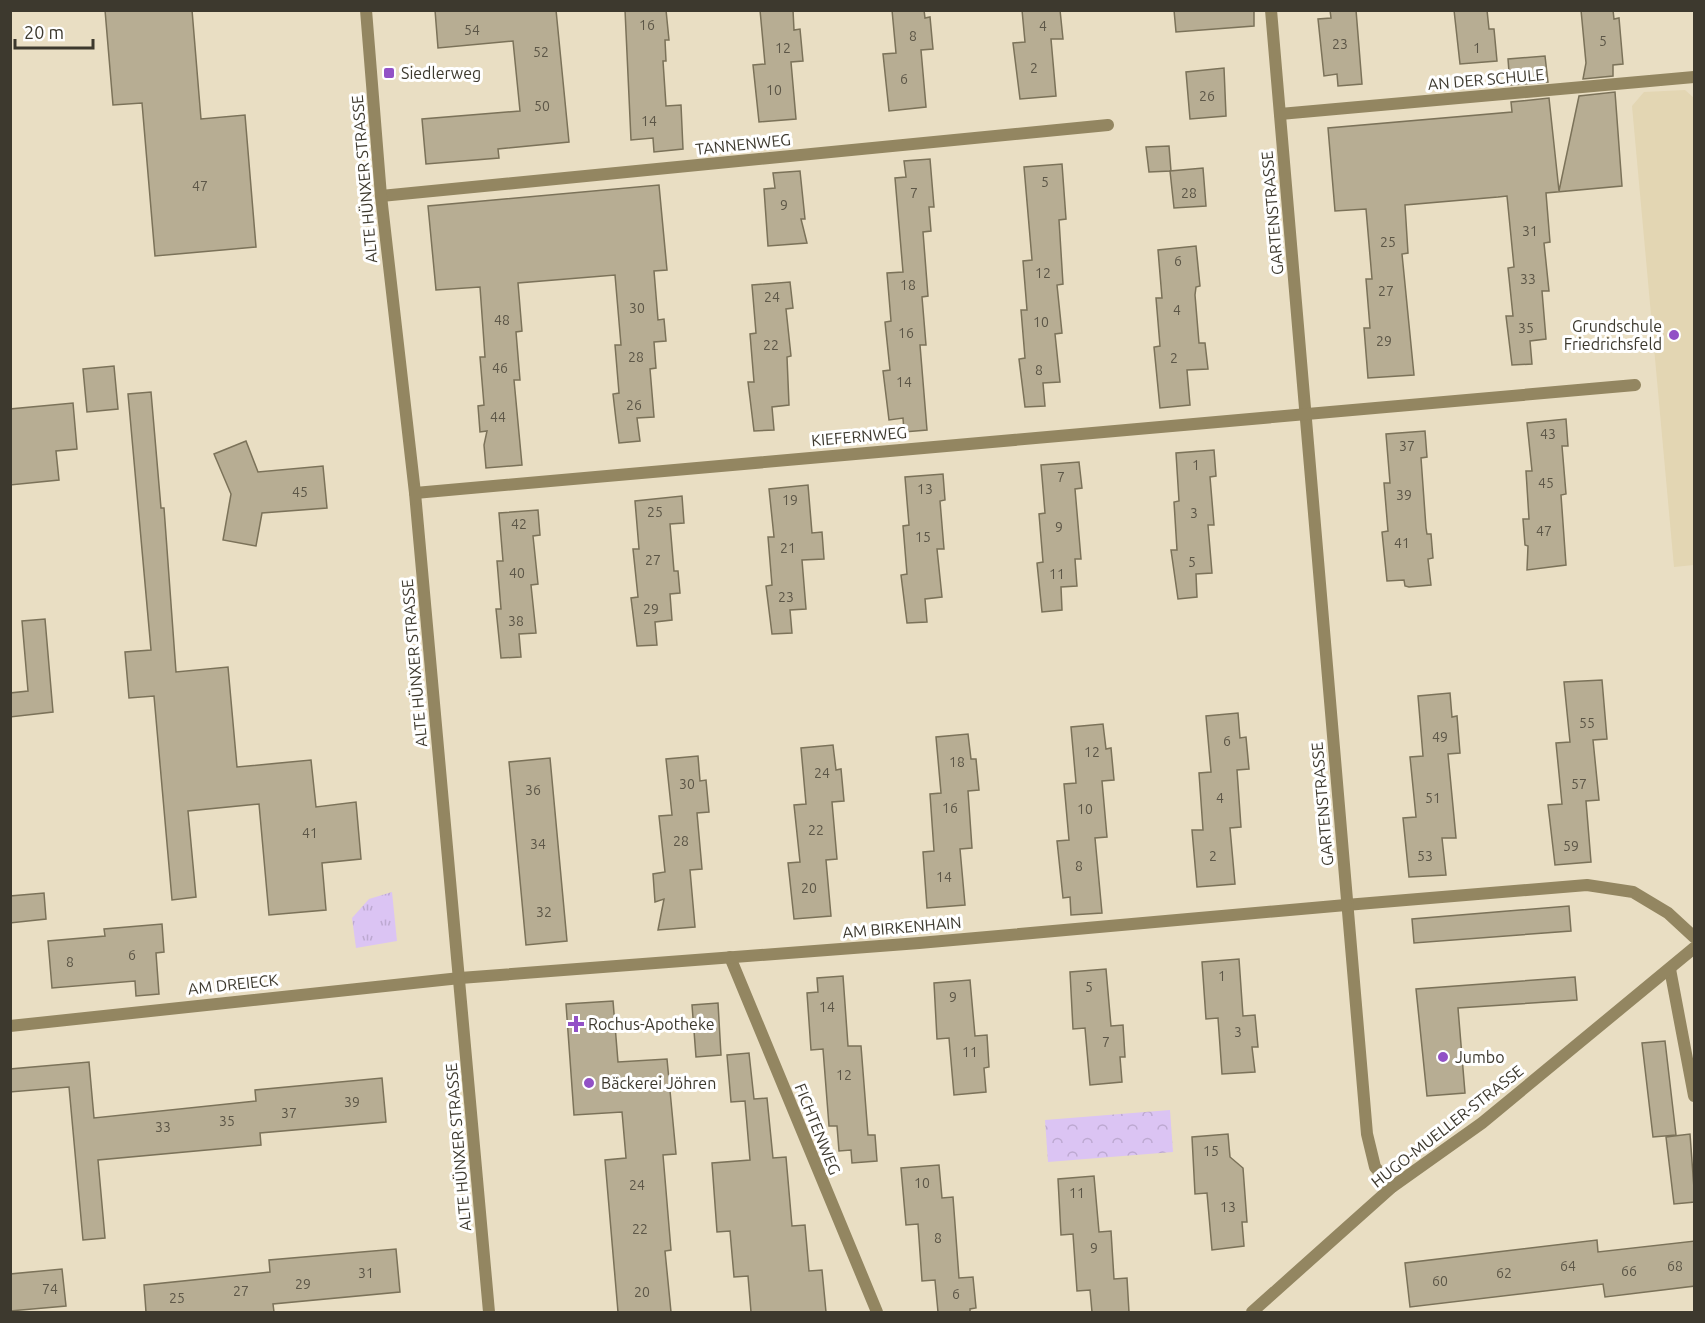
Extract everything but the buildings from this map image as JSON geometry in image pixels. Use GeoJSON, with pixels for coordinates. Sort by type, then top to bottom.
{"type":"FeatureCollection","features":[{"type":"Feature","properties":{"kind":"street","name":"ALTE HÜNXER STRASSE"},"geometry":{"type":"LineString","coordinates":[[366,10],[381,196],[415,493],[489,1312]]}},
{"type":"Feature","properties":{"kind":"street","name":"GARTENSTRASSE"},"geometry":{"type":"LineString","coordinates":[[1271,10],[1367,1134],[1375,1167],[1392,1188]]}},
{"type":"Feature","properties":{"kind":"street","name":"AN DER SCHULE"},"geometry":{"type":"LineString","coordinates":[[1280,114],[1695,77]]}},
{"type":"Feature","properties":{"kind":"street","name":"TANNENWEG"},"geometry":{"type":"LineString","coordinates":[[381,196],[1108,125]]}},
{"type":"Feature","properties":{"kind":"street"},"geometry":{"type":"LineString","coordinates":[[1307,412],[1635,385]]}},
{"type":"Feature","properties":{"kind":"street","name":"KIEFERNWEG"},"geometry":{"type":"LineString","coordinates":[[415,493],[1307,412]]}},
{"type":"Feature","properties":{"kind":"street","name":"AM BIRKENHAIN"},"geometry":{"type":"LineString","coordinates":[[459,978],[1587,885],[1633,892],[1668,913],[1695,937]]}},
{"type":"Feature","properties":{"kind":"street","name":"HUGO-MUELLER-STRASSE"},"geometry":{"type":"LineString","coordinates":[[1252,1312],[1392,1188],[1482,1123],[1695,948]]}},
{"type":"Feature","properties":{"kind":"street","name":"FICHTENWEG"},"geometry":{"type":"LineString","coordinates":[[730,957],[877,1312]]}},
{"type":"Feature","properties":{"kind":"street"},"geometry":{"type":"LineString","coordinates":[[1670,969],[1695,1096]]}},
{"type":"Feature","properties":{"kind":"street","name":"AM DREIECK"},"geometry":{"type":"LineString","coordinates":[[10,1026],[459,978]]}},
{"type":"Feature","properties":{"kind":"shaded area","name":"Grundschule Friedrichsfeld"},"geometry":{"type":"Polygon","coordinates":[[[1685,90],[1694,98],[1694,565],[1674,567],[1632,106],[1644,92],[1685,90]]]}},
{"type":"Feature","properties":{"kind":"green space"},"geometry":{"type":"Polygon","coordinates":[[[392,892],[397,941],[356,948],[352,918],[369,899],[392,892]]]}},
{"type":"Feature","properties":{"kind":"green space"},"geometry":{"type":"Polygon","coordinates":[[[1170,1110],[1173,1152],[1048,1162],[1045,1120],[1170,1110]]]}},
{"type":"Feature","properties":{"kind":"place","name":"Siedlerweg"},"geometry":{"type":"Point","coordinates":[389,73]}},
{"type":"Feature","properties":{"kind":"place","name":"Grundschule Friedrichsfeld"},"geometry":{"type":"Point","coordinates":[1674,335]}},
{"type":"Feature","properties":{"kind":"place","name":"Rochus-Apotheke"},"geometry":{"type":"Point","coordinates":[576,1024]}},
{"type":"Feature","properties":{"kind":"place","name":"Jumbo"},"geometry":{"type":"Point","coordinates":[1443,1057]}},
{"type":"Feature","properties":{"kind":"place","name":"Bäckerei Jöhren"},"geometry":{"type":"Point","coordinates":[589,1083]}}]}
